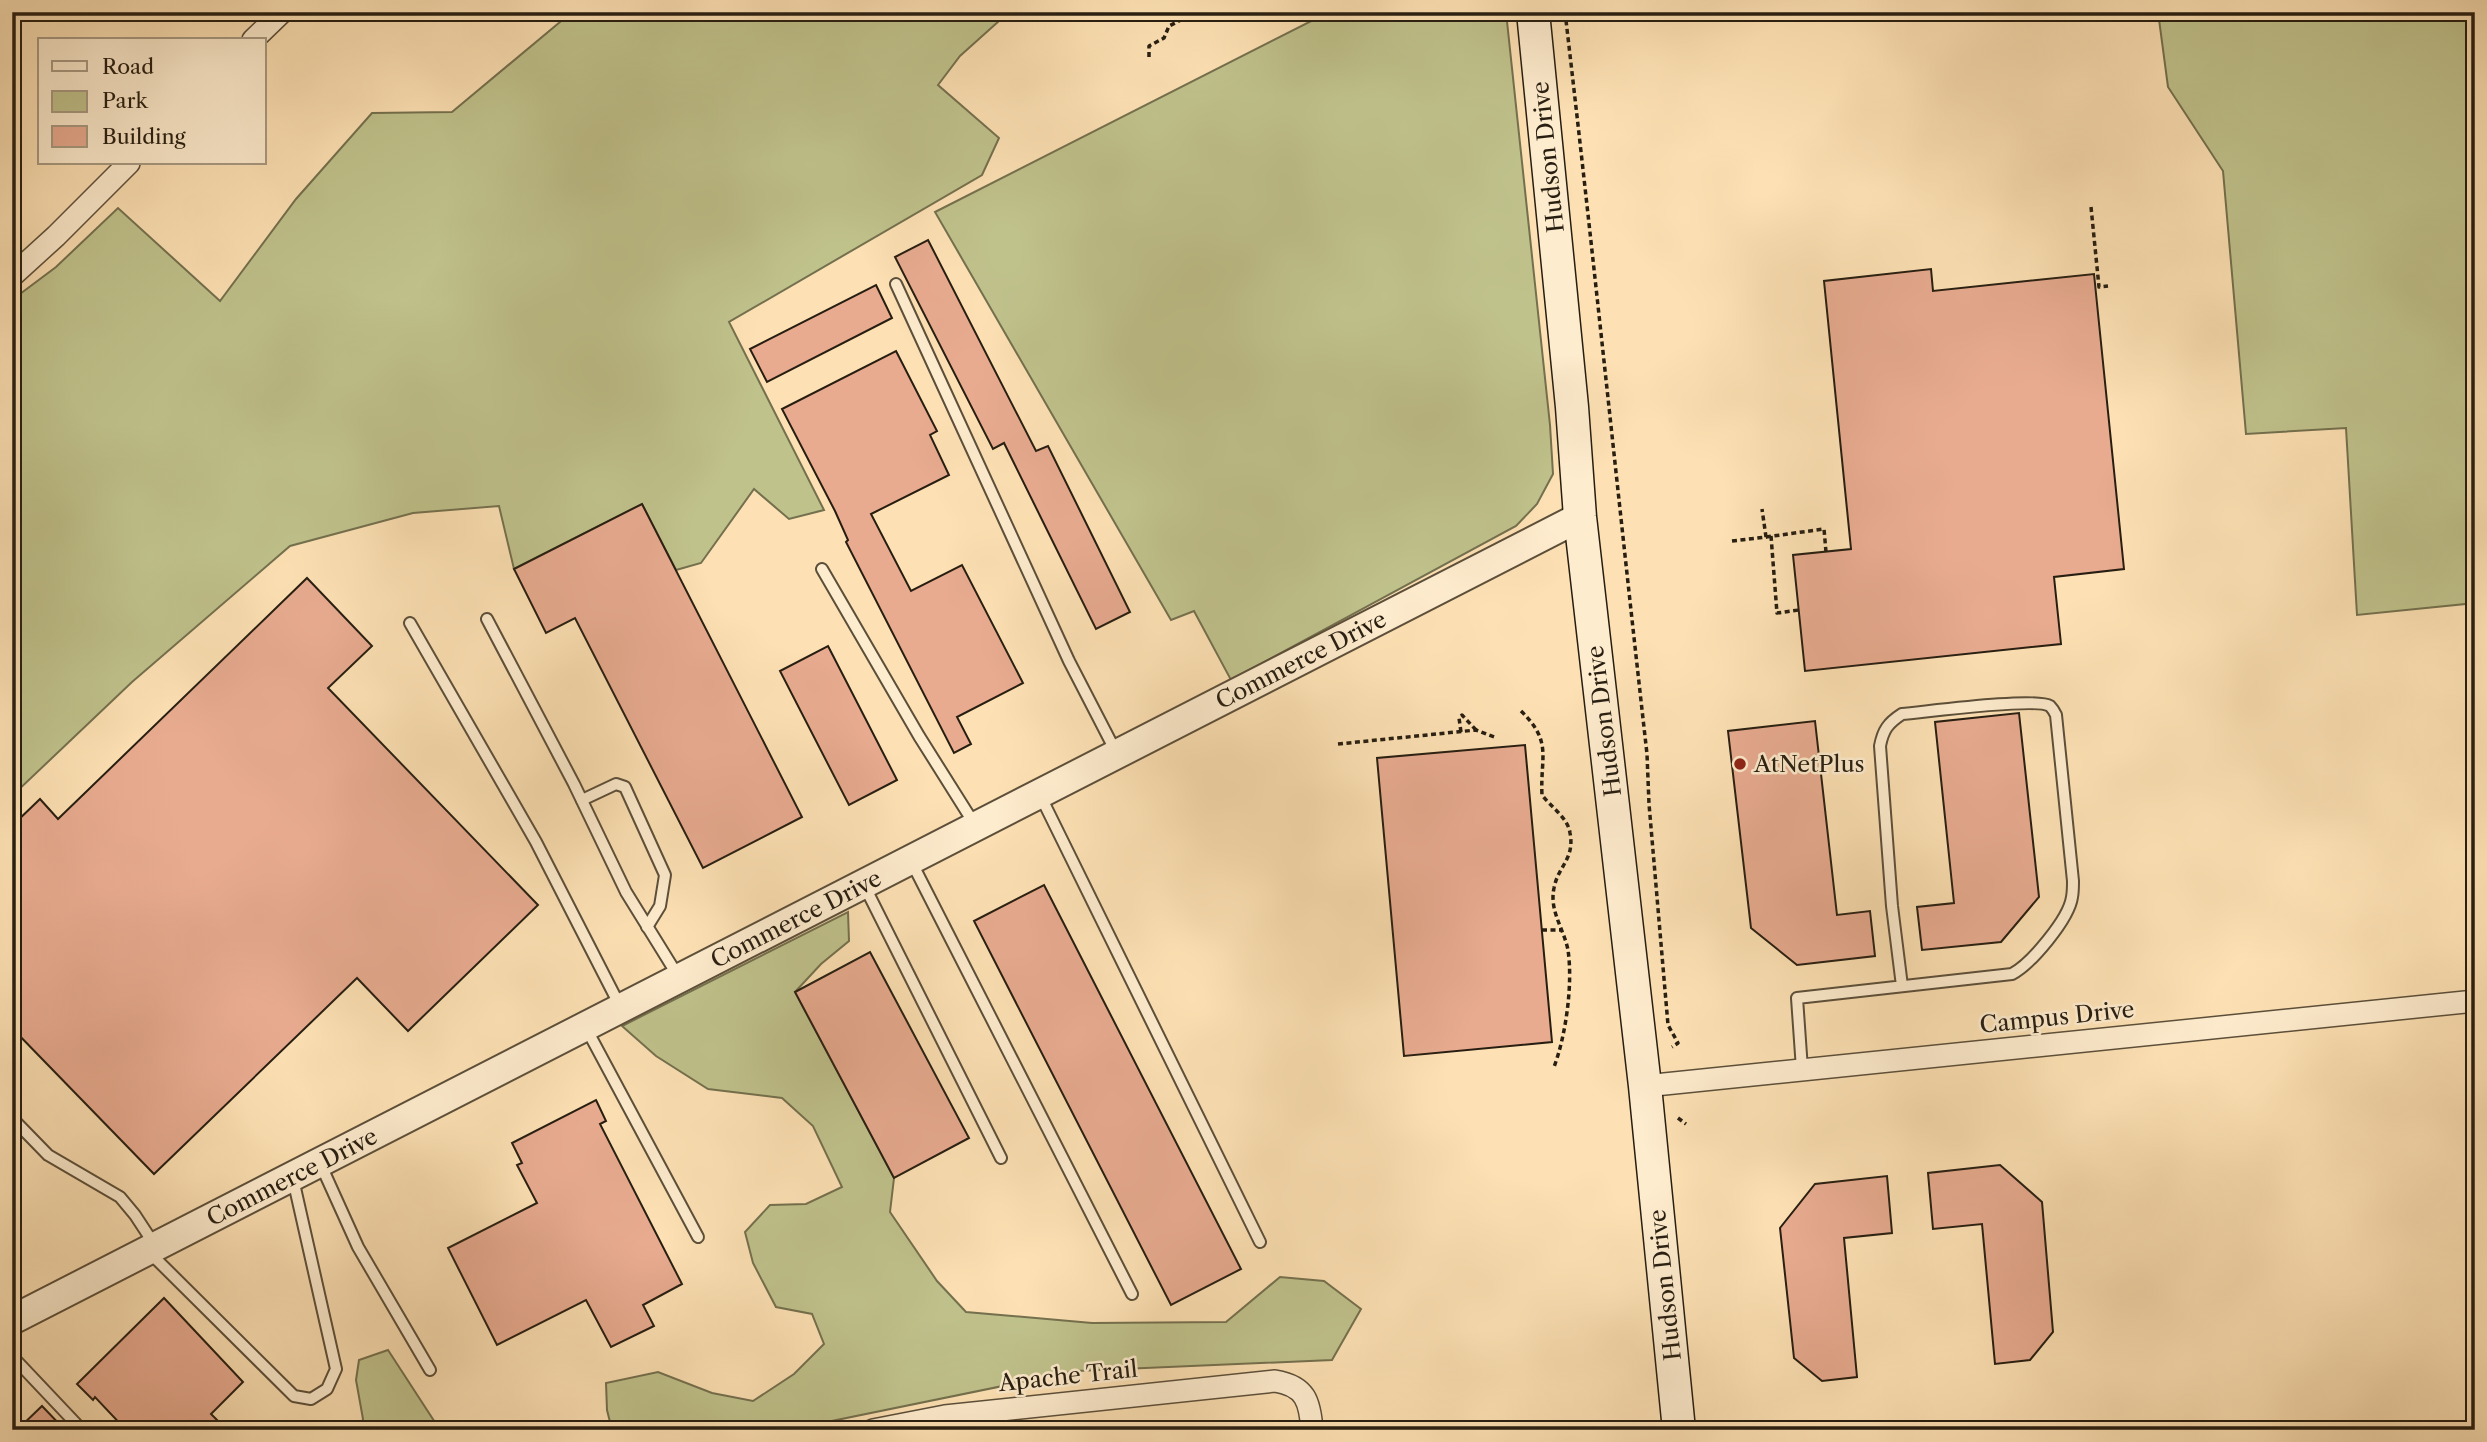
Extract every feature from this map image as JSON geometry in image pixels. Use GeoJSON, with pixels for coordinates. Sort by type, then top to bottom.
{"type":"FeatureCollection","features":[{"type":"Feature","properties":{"kind":"main road","name":"Hudson Drive"},"geometry":{"type":"LineString","coordinates":[[1533,12],[1572,407],[1580,517],[1645,1086],[1679,1430]]}},
{"type":"Feature","properties":{"kind":"street"},"geometry":{"type":"LineString","coordinates":[[255,38],[282,12]]}},
{"type":"Feature","properties":{"kind":"street"},"geometry":{"type":"LineString","coordinates":[[12,276],[128,164]]}},
{"type":"Feature","properties":{"kind":"street","name":"Commerce Drive"},"geometry":{"type":"LineString","coordinates":[[12,1320],[1580,517]]}},
{"type":"Feature","properties":{"kind":"street","name":"Campus Drive"},"geometry":{"type":"LineString","coordinates":[[1645,1086],[2475,1001]]}},
{"type":"Feature","properties":{"kind":"street","name":"Apache Trail"},"geometry":{"type":"LineString","coordinates":[[873,1430],[921,1419],[989,1420],[1269,1382],[1287,1383],[1303,1394],[1311,1410],[1312,1430]]}},
{"type":"Feature","properties":{"kind":"lane"},"geometry":{"type":"LineString","coordinates":[[896,284],[1069,661],[1117,755]]}},
{"type":"Feature","properties":{"kind":"lane"},"geometry":{"type":"LineString","coordinates":[[822,569],[919,736],[976,827]]}},
{"type":"Feature","properties":{"kind":"lane"},"geometry":{"type":"LineString","coordinates":[[487,619],[582,800],[626,892],[679,978]]}},
{"type":"Feature","properties":{"kind":"lane"},"geometry":{"type":"LineString","coordinates":[[410,623],[536,842],[621,1008]]}},
{"type":"Feature","properties":{"kind":"lane"},"geometry":{"type":"LineString","coordinates":[[1802,1069],[1797,998],[2012,974],[2035,957],[2065,915],[2073,899],[2073,881],[2056,715],[2050,706],[2015,704],[1902,714],[1882,732],[1880,746],[1892,906],[1902,986]]}},
{"type":"Feature","properties":{"kind":"lane"},"geometry":{"type":"LineString","coordinates":[[582,800],[616,785],[625,787],[665,875],[660,906],[647,927]]}},
{"type":"Feature","properties":{"kind":"lane"},"geometry":{"type":"LineString","coordinates":[[1040,795],[1260,1242]]}},
{"type":"Feature","properties":{"kind":"lane"},"geometry":{"type":"LineString","coordinates":[[911,861],[1132,1294]]}},
{"type":"Feature","properties":{"kind":"lane"},"geometry":{"type":"LineString","coordinates":[[864,885],[1001,1158]]}},
{"type":"Feature","properties":{"kind":"lane"},"geometry":{"type":"LineString","coordinates":[[584,1026],[698,1237]]}},
{"type":"Feature","properties":{"kind":"lane"},"geometry":{"type":"LineString","coordinates":[[12,1118],[48,1155],[120,1197],[135,1215],[152,1249],[294,1396],[311,1399],[327,1390],[336,1369],[293,1177]]}},
{"type":"Feature","properties":{"kind":"lane"},"geometry":{"type":"LineString","coordinates":[[320,1163],[358,1247],[430,1370]]}},
{"type":"Feature","properties":{"kind":"lane"},"geometry":{"type":"LineString","coordinates":[[12,1356],[82,1430]]}},
{"type":"Feature","properties":{"kind":"path"},"geometry":{"type":"LineString","coordinates":[[1149,57],[1149,46],[1164,38],[1169,26],[1197,12]]}},
{"type":"Feature","properties":{"kind":"path"},"geometry":{"type":"LineString","coordinates":[[1565,12],[1590,252],[1609,390],[1647,754],[1668,1025],[1678,1042],[1672,1047]]}},
{"type":"Feature","properties":{"kind":"path"},"geometry":{"type":"LineString","coordinates":[[2091,207],[2099,286],[2108,286]]}},
{"type":"Feature","properties":{"kind":"path"},"geometry":{"type":"LineString","coordinates":[[1762,509],[1777,613],[1799,610]]}},
{"type":"Feature","properties":{"kind":"path"},"geometry":{"type":"LineString","coordinates":[[1732,541],[1824,529],[1826,552]]}},
{"type":"Feature","properties":{"kind":"path"},"geometry":{"type":"LineString","coordinates":[[1521,711],[1532,722],[1541,739],[1545,757],[1542,794],[1570,830],[1570,855],[1554,888],[1553,908],[1567,948],[1570,973],[1560,1051],[1555,1067]]}},
{"type":"Feature","properties":{"kind":"path"},"geometry":{"type":"LineString","coordinates":[[1461,732],[1459,718],[1462,715],[1476,730],[1497,738]]}},
{"type":"Feature","properties":{"kind":"path"},"geometry":{"type":"LineString","coordinates":[[1338,744],[1476,730]]}},
{"type":"Feature","properties":{"kind":"path"},"geometry":{"type":"LineString","coordinates":[[1542,930],[1561,930]]}},
{"type":"Feature","properties":{"kind":"path"},"geometry":{"type":"LineString","coordinates":[[1678,1118],[1686,1125]]}},
{"type":"Feature","properties":{"kind":"green space"},"geometry":{"type":"Polygon","coordinates":[[[572,12],[1009,12],[960,56],[938,85],[999,138],[982,175],[729,322],[824,510],[789,519],[754,489],[701,563],[676,570],[642,504],[514,569],[499,506],[413,513],[290,546],[132,682],[12,796],[12,300],[56,267],[118,208],[220,301],[296,199],[372,113],[452,112],[572,12]]]}},
{"type":"Feature","properties":{"kind":"green space"},"geometry":{"type":"Polygon","coordinates":[[[1329,12],[1506,12],[1553,474],[1537,504],[1516,526],[1231,680],[1194,611],[1171,620],[935,212],[1329,12]]]}},
{"type":"Feature","properties":{"kind":"green space"},"geometry":{"type":"Polygon","coordinates":[[[2158,12],[2475,12],[2475,603],[2357,615],[2346,428],[2246,434],[2223,171],[2168,87],[2158,12]]]}},
{"type":"Feature","properties":{"kind":"green space"},"geometry":{"type":"Polygon","coordinates":[[[848,912],[849,941],[821,964],[795,992],[894,1178],[890,1212],[937,1281],[966,1312],[1092,1323],[1226,1322],[1280,1277],[1324,1281],[1361,1309],[1332,1360],[1076,1371],[822,1423],[809,1430],[612,1430],[607,1410],[606,1383],[658,1372],[712,1393],[753,1401],[794,1374],[824,1344],[812,1314],[776,1307],[753,1263],[745,1232],[770,1205],[806,1204],[842,1187],[813,1126],[782,1098],[708,1089],[656,1056],[622,1026],[848,912]]]}},
{"type":"Feature","properties":{"kind":"green space"},"geometry":{"type":"Polygon","coordinates":[[[388,1350],[440,1430],[360,1430],[363,1419],[356,1380],[359,1360],[388,1350]]]}},
{"type":"Feature","properties":{"kind":"building"},"geometry":{"type":"Polygon","coordinates":[[[928,240],[1036,451],[1048,446],[1130,612],[1096,629],[1004,443],[993,449],[895,257],[928,240]]]}},
{"type":"Feature","properties":{"kind":"building"},"geometry":{"type":"Polygon","coordinates":[[[1931,269],[1933,291],[2094,274],[2124,569],[2054,577],[2061,644],[1805,671],[1793,555],[1851,549],[1824,281],[1931,269]]]}},
{"type":"Feature","properties":{"kind":"building"},"geometry":{"type":"Polygon","coordinates":[[[876,285],[892,318],[767,382],[750,349],[876,285]]]}},
{"type":"Feature","properties":{"kind":"building"},"geometry":{"type":"Polygon","coordinates":[[[896,351],[937,431],[930,435],[949,475],[871,514],[911,591],[962,565],[1023,683],[957,717],[971,744],[954,753],[846,542],[848,540],[835,511],[782,409],[896,351]]]}},
{"type":"Feature","properties":{"kind":"building"},"geometry":{"type":"Polygon","coordinates":[[[642,504],[802,817],[703,868],[575,618],[546,633],[514,569],[642,504]]]}},
{"type":"Feature","properties":{"kind":"building"},"geometry":{"type":"Polygon","coordinates":[[[307,578],[372,646],[328,688],[538,905],[408,1031],[357,978],[154,1174],[12,1028],[12,826],[40,799],[58,819],[307,578]]]}},
{"type":"Feature","properties":{"kind":"building"},"geometry":{"type":"Polygon","coordinates":[[[828,646],[897,780],[849,805],[780,671],[828,646]]]}},
{"type":"Feature","properties":{"kind":"building"},"geometry":{"type":"Polygon","coordinates":[[[2019,713],[2039,897],[2001,942],[1922,950],[1917,907],[1954,903],[1935,722],[2019,713]]]}},
{"type":"Feature","properties":{"kind":"building"},"geometry":{"type":"Polygon","coordinates":[[[1815,721],[1837,915],[1870,911],[1875,956],[1797,965],[1751,928],[1728,731],[1815,721]]]}},
{"type":"Feature","properties":{"kind":"building"},"geometry":{"type":"Polygon","coordinates":[[[1525,745],[1552,1042],[1404,1056],[1377,758],[1525,745]]]}},
{"type":"Feature","properties":{"kind":"building"},"geometry":{"type":"Polygon","coordinates":[[[1044,885],[1241,1269],[1171,1305],[974,921],[1044,885]]]}},
{"type":"Feature","properties":{"kind":"building"},"geometry":{"type":"Polygon","coordinates":[[[870,952],[969,1138],[894,1178],[795,992],[870,952]]]}},
{"type":"Feature","properties":{"kind":"building"},"geometry":{"type":"Polygon","coordinates":[[[596,1100],[606,1121],[600,1124],[682,1284],[643,1305],[654,1326],[611,1347],[586,1300],[497,1345],[448,1248],[537,1203],[517,1165],[522,1163],[512,1143],[596,1100]]]}},
{"type":"Feature","properties":{"kind":"building"},"geometry":{"type":"Polygon","coordinates":[[[2000,1165],[2042,1202],[2053,1332],[2030,1360],[1995,1364],[1982,1224],[1933,1229],[1928,1173],[2000,1165]]]}},
{"type":"Feature","properties":{"kind":"building"},"geometry":{"type":"Polygon","coordinates":[[[1887,1176],[1892,1233],[1844,1238],[1857,1377],[1822,1381],[1794,1358],[1780,1228],[1815,1184],[1887,1176]]]}},
{"type":"Feature","properties":{"kind":"building"},"geometry":{"type":"Polygon","coordinates":[[[164,1298],[243,1382],[211,1414],[227,1430],[126,1430],[95,1397],[93,1400],[77,1384],[164,1298]]]}},
{"type":"Feature","properties":{"kind":"building"},"geometry":{"type":"Polygon","coordinates":[[[42,1406],[65,1430],[17,1430],[42,1406]]]}},
{"type":"Feature","properties":{"kind":"place","name":"AtNetPlus"},"geometry":{"type":"Point","coordinates":[1740,764]}}]}
